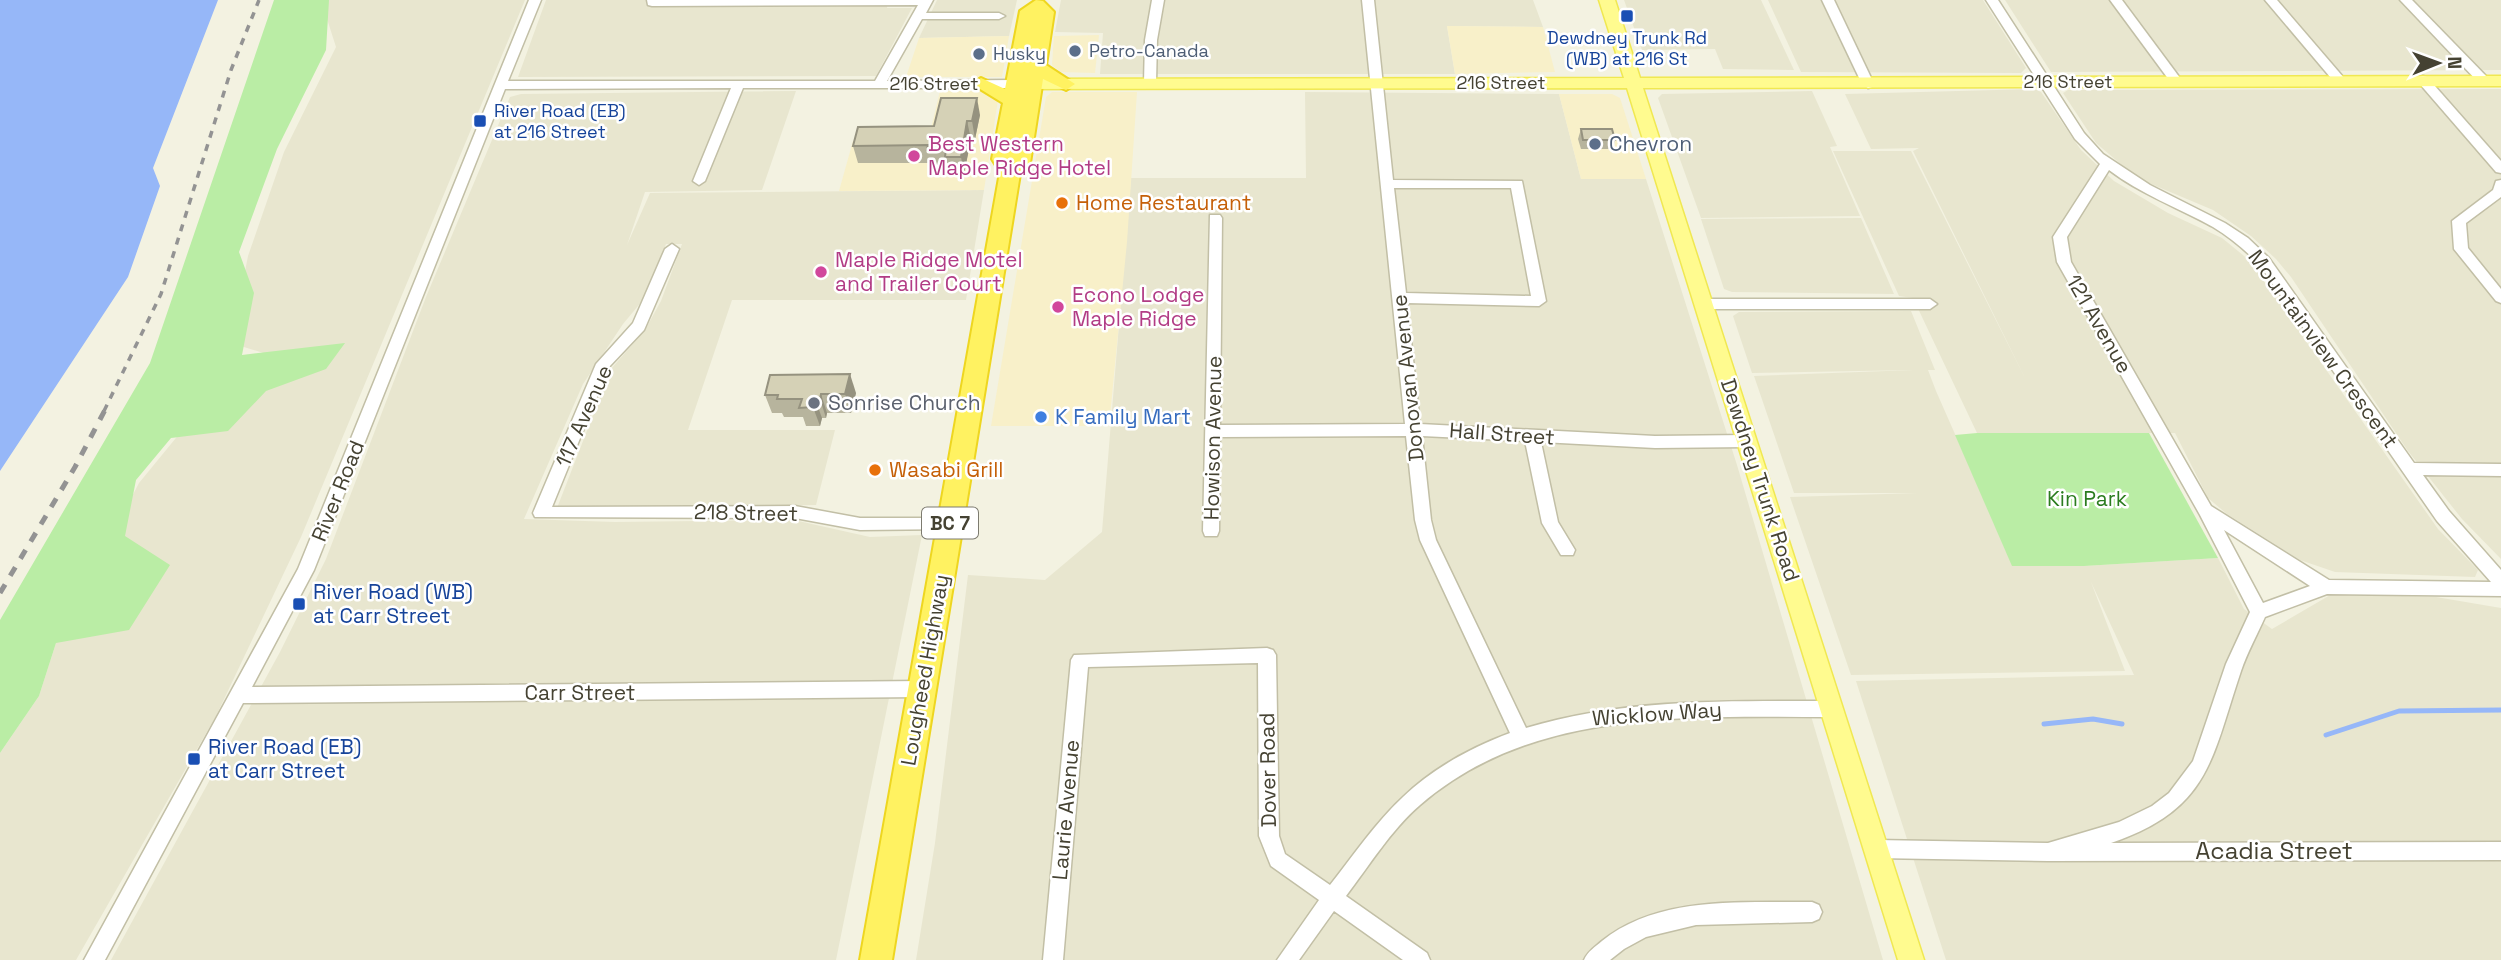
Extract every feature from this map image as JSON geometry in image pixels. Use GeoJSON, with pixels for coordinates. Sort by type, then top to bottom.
{"type":"FeatureCollection","features":[{"type":"Feature","properties":{"kind":"highway","name":"Lougheed Highway"},"geometry":{"type":"LineString","coordinates":[[876,960],[1010,172],[1020,163],[1024,84],[1027,13],[1038,2],[1045,12],[1024,84],[1002,159],[1010,172]]}},
{"type":"Feature","properties":{"kind":"highway"},"geometry":{"type":"LineString","coordinates":[[981,84],[1066,83]]}},
{"type":"Feature","properties":{"kind":"main road","name":"Dewdney Trunk Road"},"geometry":{"type":"LineString","coordinates":[[1607,0],[1911,960]]}},
{"type":"Feature","properties":{"kind":"main road","name":"216 Street"},"geometry":{"type":"LineString","coordinates":[[1066,83],[1868,84],[2492,81]]}},
{"type":"Feature","properties":{"kind":"street","name":"River Road"},"geometry":{"type":"LineString","coordinates":[[94,960],[306,569],[535,0]]}},
{"type":"Feature","properties":{"kind":"street"},"geometry":{"type":"LineString","coordinates":[[1150,83],[1151,40],[1158,0]]}},
{"type":"Feature","properties":{"kind":"street","name":"Donovan Avenue"},"geometry":{"type":"LineString","coordinates":[[1368,0],[1423,520],[1428,540],[1521,736]]}},
{"type":"Feature","properties":{"kind":"street"},"geometry":{"type":"LineString","coordinates":[[1828,0],[1868,84]]}},
{"type":"Feature","properties":{"kind":"street"},"geometry":{"type":"LineString","coordinates":[[1992,0],[2079,136],[2106,164]]}},
{"type":"Feature","properties":{"kind":"street"},"geometry":{"type":"LineString","coordinates":[[2116,0],[2176,81]]}},
{"type":"Feature","properties":{"kind":"street"},"geometry":{"type":"LineString","coordinates":[[2271,0],[2340,81]]}},
{"type":"Feature","properties":{"kind":"street"},"geometry":{"type":"LineString","coordinates":[[2406,0],[2492,81]]}},
{"type":"Feature","properties":{"kind":"street"},"geometry":{"type":"LineString","coordinates":[[653,1],[926,1],[879,85]]}},
{"type":"Feature","properties":{"kind":"street"},"geometry":{"type":"LineString","coordinates":[[918,16],[999,16]]}},
{"type":"Feature","properties":{"kind":"street"},"geometry":{"type":"LineString","coordinates":[[2423,80],[2501,169]]}},
{"type":"Feature","properties":{"kind":"street","name":"216 Street"},"geometry":{"type":"LineString","coordinates":[[501,85],[981,84]]}},
{"type":"Feature","properties":{"kind":"street"},"geometry":{"type":"LineString","coordinates":[[699,181],[738,85]]}},
{"type":"Feature","properties":{"kind":"street","name":"Mountainview Crescent"},"geometry":{"type":"LineString","coordinates":[[2106,164],[2144,189],[2226,228],[2257,253],[2449,525],[2501,582]]}},
{"type":"Feature","properties":{"kind":"street","name":"121 Avenue"},"geometry":{"type":"LineString","coordinates":[[2106,164],[2060,237],[2064,262],[2206,511],[2259,612]]}},
{"type":"Feature","properties":{"kind":"street"},"geometry":{"type":"LineString","coordinates":[[1388,184],[1517,184],[1539,300],[1399,298]]}},
{"type":"Feature","properties":{"kind":"street"},"geometry":{"type":"LineString","coordinates":[[2501,184],[2499,192],[2459,221],[2461,249],[2501,298]]}},
{"type":"Feature","properties":{"kind":"street","name":"Howison Avenue"},"geometry":{"type":"LineString","coordinates":[[1211,531],[1215,218]]}},
{"type":"Feature","properties":{"kind":"street","name":"117 Avenue"},"geometry":{"type":"LineString","coordinates":[[541,513],[603,364],[639,326],[672,249]]}},
{"type":"Feature","properties":{"kind":"street"},"geometry":{"type":"LineString","coordinates":[[1704,304],[1930,304]]}},
{"type":"Feature","properties":{"kind":"street","name":"Hall Street"},"geometry":{"type":"LineString","coordinates":[[1213,430],[1414,430],[1655,442],[1748,441]]}},
{"type":"Feature","properties":{"kind":"street"},"geometry":{"type":"LineString","coordinates":[[1532,436],[1550,523],[1567,550]]}},
{"type":"Feature","properties":{"kind":"street"},"geometry":{"type":"LineString","coordinates":[[2409,469],[2501,470]]}},
{"type":"Feature","properties":{"kind":"street","name":"121 Avenue"},"geometry":{"type":"LineString","coordinates":[[2206,511],[2326,587]]}},
{"type":"Feature","properties":{"kind":"street","name":"218 Street"},"geometry":{"type":"LineString","coordinates":[[541,513],[795,512],[860,524],[950,524]]}},
{"type":"Feature","properties":{"kind":"street"},"geometry":{"type":"LineString","coordinates":[[2259,612],[2326,587],[2501,589]]}},
{"type":"Feature","properties":{"kind":"street","name":"Acadia Street"},"geometry":{"type":"LineString","coordinates":[[2048,852],[2122,831],[2160,811],[2178,796],[2199,769],[2213,736],[2233,669],[2259,612]]}},
{"type":"Feature","properties":{"kind":"street","name":"Laurie Avenue"},"geometry":{"type":"LineString","coordinates":[[1053,960],[1080,660],[1267,655]]}},
{"type":"Feature","properties":{"kind":"street","name":"Dover Road"},"geometry":{"type":"LineString","coordinates":[[1267,655],[1271,849],[1278,860],[1332,897]]}},
{"type":"Feature","properties":{"kind":"street","name":"Carr Street"},"geometry":{"type":"LineString","coordinates":[[239,695],[922,689]]}},
{"type":"Feature","properties":{"kind":"street","name":"Wicklow Way"},"geometry":{"type":"LineString","coordinates":[[1287,960],[1332,897],[1414,798],[1459,766],[1521,736],[1568,722],[1630,712],[1832,709]]}},
{"type":"Feature","properties":{"kind":"street","name":"Acadia Street"},"geometry":{"type":"LineString","coordinates":[[1876,849],[2048,852],[2501,851]]}},
{"type":"Feature","properties":{"kind":"street"},"geometry":{"type":"LineString","coordinates":[[1332,897],[1420,960]]}},
{"type":"Feature","properties":{"kind":"street"},"geometry":{"type":"LineString","coordinates":[[1594,960],[1620,939],[1679,916],[1812,912]]}},
{"type":"Feature","properties":{"kind":"shaded area"},"geometry":{"type":"Polygon","coordinates":[[[321,0],[525,0],[301,537],[216,716],[76,960],[0,960],[0,753],[39,696],[56,643],[139,483],[180,433],[273,356],[231,343],[248,256],[284,152],[336,47],[321,0]]]}},
{"type":"Feature","properties":{"kind":"shaded area"},"geometry":{"type":"Polygon","coordinates":[[[546,0],[888,0],[887,8],[912,8],[876,76],[518,77],[546,0]]]}},
{"type":"Feature","properties":{"kind":"shaded area"},"geometry":{"type":"Polygon","coordinates":[[[937,0],[1017,0],[1009,36],[919,38],[937,0]]]}},
{"type":"Feature","properties":{"kind":"shaded area"},"geometry":{"type":"Polygon","coordinates":[[[1061,0],[1533,0],[1543,27],[1447,26],[1455,74],[1100,74],[1103,33],[1055,32],[1061,0]]]}},
{"type":"Feature","properties":{"kind":"shaded area"},"geometry":{"type":"Polygon","coordinates":[[[1624,0],[1761,0],[1794,70],[1723,69],[1715,49],[1642,50],[1624,0]]]}},
{"type":"Feature","properties":{"kind":"shaded area"},"geometry":{"type":"Polygon","coordinates":[[[1768,0],[1983,0],[2026,68],[2021,73],[1801,72],[1768,0]]]}},
{"type":"Feature","properties":{"kind":"shaded area"},"geometry":{"type":"Polygon","coordinates":[[[2005,0],[2501,0],[2501,70],[2051,72],[2005,0]]]}},
{"type":"Feature","properties":{"kind":"shaded area"},"geometry":{"type":"Polygon","coordinates":[[[1447,26],[1543,27],[1555,72],[1455,74],[1447,26]]]}},
{"type":"Feature","properties":{"kind":"shaded area","name":"Petro-Canada"},"geometry":{"type":"Polygon","coordinates":[[[1099,35],[1095,73],[1061,72],[1052,65],[1054,36],[1099,35]]]}},
{"type":"Feature","properties":{"kind":"shaded area"},"geometry":{"type":"Polygon","coordinates":[[[1009,36],[1002,77],[906,77],[919,38],[1009,36]]]}},
{"type":"Feature","properties":{"kind":"shaded area"},"geometry":{"type":"Polygon","coordinates":[[[2035,89],[2041,92],[2081,150],[2114,181],[2168,213],[2222,238],[2249,260],[2438,529],[2478,570],[2475,577],[2335,572],[2300,560],[2227,514],[2208,498],[2175,433],[1977,433],[1913,298],[1899,296],[1833,151],[1911,151],[2025,378],[1913,151],[1919,148],[1871,149],[1845,94],[2035,89]]]}},
{"type":"Feature","properties":{"kind":"shaded area"},"geometry":{"type":"Polygon","coordinates":[[[2501,89],[2501,559],[2462,519],[2408,451],[2291,277],[2276,259],[2251,236],[2213,210],[2137,178],[2096,143],[2063,93],[2068,90],[2501,89]]]}},
{"type":"Feature","properties":{"kind":"shaded area"},"geometry":{"type":"Polygon","coordinates":[[[796,91],[762,190],[645,192],[627,245],[650,193],[984,190],[966,300],[732,300],[688,430],[835,430],[816,505],[557,508],[611,369],[645,330],[661,301],[682,244],[666,244],[643,300],[623,324],[583,384],[524,519],[615,522],[794,520],[870,537],[922,535],[836,960],[111,960],[280,652],[326,559],[426,297],[510,97],[521,94],[796,91]]]}},
{"type":"Feature","properties":{"kind":"shaded area"},"geometry":{"type":"Polygon","coordinates":[[[940,91],[985,91],[998,100],[984,190],[839,191],[853,141],[928,141],[940,91]]]}},
{"type":"Feature","properties":{"kind":"shaded area"},"geometry":{"type":"Polygon","coordinates":[[[1812,91],[1837,146],[1830,147],[1860,216],[1701,218],[1658,98],[1662,94],[1812,91]]]}},
{"type":"Feature","properties":{"kind":"shaded area"},"geometry":{"type":"Polygon","coordinates":[[[1052,92],[1137,92],[1127,242],[1109,426],[991,426],[1046,97],[1052,92]]]}},
{"type":"Feature","properties":{"kind":"shaded area"},"geometry":{"type":"Polygon","coordinates":[[[1305,92],[1559,94],[1581,179],[1646,179],[1737,465],[1883,960],[916,960],[935,843],[968,575],[1045,580],[1102,532],[1131,178],[1306,178],[1305,92]]]}},
{"type":"Feature","properties":{"kind":"shaded area"},"geometry":{"type":"Polygon","coordinates":[[[1559,94],[1612,94],[1620,98],[1646,179],[1581,179],[1559,94]]]}},
{"type":"Feature","properties":{"kind":"shaded area"},"geometry":{"type":"Polygon","coordinates":[[[1861,218],[1894,294],[1732,292],[1724,289],[1701,219],[1861,218]]]}},
{"type":"Feature","properties":{"kind":"shaded area"},"geometry":{"type":"Polygon","coordinates":[[[1911,311],[1935,370],[1928,370],[1936,391],[1981,493],[2084,566],[2218,558],[2244,609],[2272,629],[2332,594],[2436,597],[2501,608],[2501,960],[1946,960],[1856,681],[2134,675],[2091,582],[2125,671],[1851,675],[1790,497],[1917,493],[1794,493],[1754,376],[1913,370],[1752,373],[1733,316],[1739,312],[1911,311]]]}},
{"type":"Feature","properties":{"kind":"green space"},"geometry":{"type":"Polygon","coordinates":[[[274,0],[329,0],[326,50],[277,149],[239,252],[254,293],[242,355],[345,343],[326,369],[266,391],[228,431],[171,438],[136,480],[125,536],[170,565],[129,630],[56,643],[39,696],[0,753],[0,620],[150,363],[274,0]]]}},
{"type":"Feature","properties":{"kind":"green space","name":"Kin Park"},"geometry":{"type":"Polygon","coordinates":[[[2149,433],[2218,558],[2084,566],[2012,566],[1955,435],[2149,433]]]}},
{"type":"Feature","properties":{"kind":"water"},"geometry":{"type":"Polygon","coordinates":[[[0,0],[218,0],[153,168],[160,186],[128,277],[0,471],[0,0]]]}},
{"type":"Feature","properties":{"kind":"building"},"geometry":{"type":"Polygon","coordinates":[[[941,98],[977,98],[972,121],[967,121],[961,157],[945,157],[946,149],[927,150],[928,145],[853,146],[858,127],[934,126],[941,98]]]}},
{"type":"Feature","properties":{"kind":"building"},"geometry":{"type":"Polygon","coordinates":[[[1581,129],[1612,129],[1615,140],[1583,140],[1581,129]]]}},
{"type":"Feature","properties":{"kind":"building"},"geometry":{"type":"Polygon","coordinates":[[[850,374],[845,394],[821,394],[820,399],[815,399],[813,407],[799,408],[802,399],[777,399],[778,395],[765,395],[770,375],[850,374]]]}},
{"type":"Feature","properties":{"kind":"waterway"},"geometry":{"type":"LineString","coordinates":[[2326,735],[2399,711],[2501,710]]}},
{"type":"Feature","properties":{"kind":"waterway"},"geometry":{"type":"LineString","coordinates":[[2044,724],[2093,719],[2122,724]]}},
{"type":"Feature","properties":{"kind":"railway"},"geometry":{"type":"LineString","coordinates":[[104,411],[161,294],[231,70],[259,0]]}},
{"type":"Feature","properties":{"kind":"railway"},"geometry":{"type":"LineString","coordinates":[[0,593],[75,467],[105,410]]}},
{"type":"Feature","properties":{"kind":"place","name":"Dewdney Trunk Rd (WB) at 216 St"},"geometry":{"type":"Point","coordinates":[1627,16]}},
{"type":"Feature","properties":{"kind":"place","name":"Petro-Canada"},"geometry":{"type":"Point","coordinates":[1075,51]}},
{"type":"Feature","properties":{"kind":"place","name":"Husky"},"geometry":{"type":"Point","coordinates":[979,54]}},
{"type":"Feature","properties":{"kind":"place","name":"River Road (EB) at 216 Street"},"geometry":{"type":"Point","coordinates":[480,121]}},
{"type":"Feature","properties":{"kind":"place","name":"Chevron"},"geometry":{"type":"Point","coordinates":[1595,144]}},
{"type":"Feature","properties":{"kind":"place","name":"Best Western Maple Ridge Hotel"},"geometry":{"type":"Point","coordinates":[914,156]}},
{"type":"Feature","properties":{"kind":"place","name":"Home Restaurant"},"geometry":{"type":"Point","coordinates":[1062,203]}},
{"type":"Feature","properties":{"kind":"place","name":"Maple Ridge Motel and Trailer Court"},"geometry":{"type":"Point","coordinates":[821,272]}},
{"type":"Feature","properties":{"kind":"place","name":"Econo Lodge Maple Ridge"},"geometry":{"type":"Point","coordinates":[1058,307]}},
{"type":"Feature","properties":{"kind":"place","name":"Sonrise Church"},"geometry":{"type":"Point","coordinates":[814,403]}},
{"type":"Feature","properties":{"kind":"place","name":"K Family Mart"},"geometry":{"type":"Point","coordinates":[1041,417]}},
{"type":"Feature","properties":{"kind":"place","name":"Wasabi Grill"},"geometry":{"type":"Point","coordinates":[875,470]}},
{"type":"Feature","properties":{"kind":"place","name":"River Road (WB) at Carr Street"},"geometry":{"type":"Point","coordinates":[299,604]}},
{"type":"Feature","properties":{"kind":"place","name":"River Road (EB) at Carr Street"},"geometry":{"type":"Point","coordinates":[194,759]}}]}
